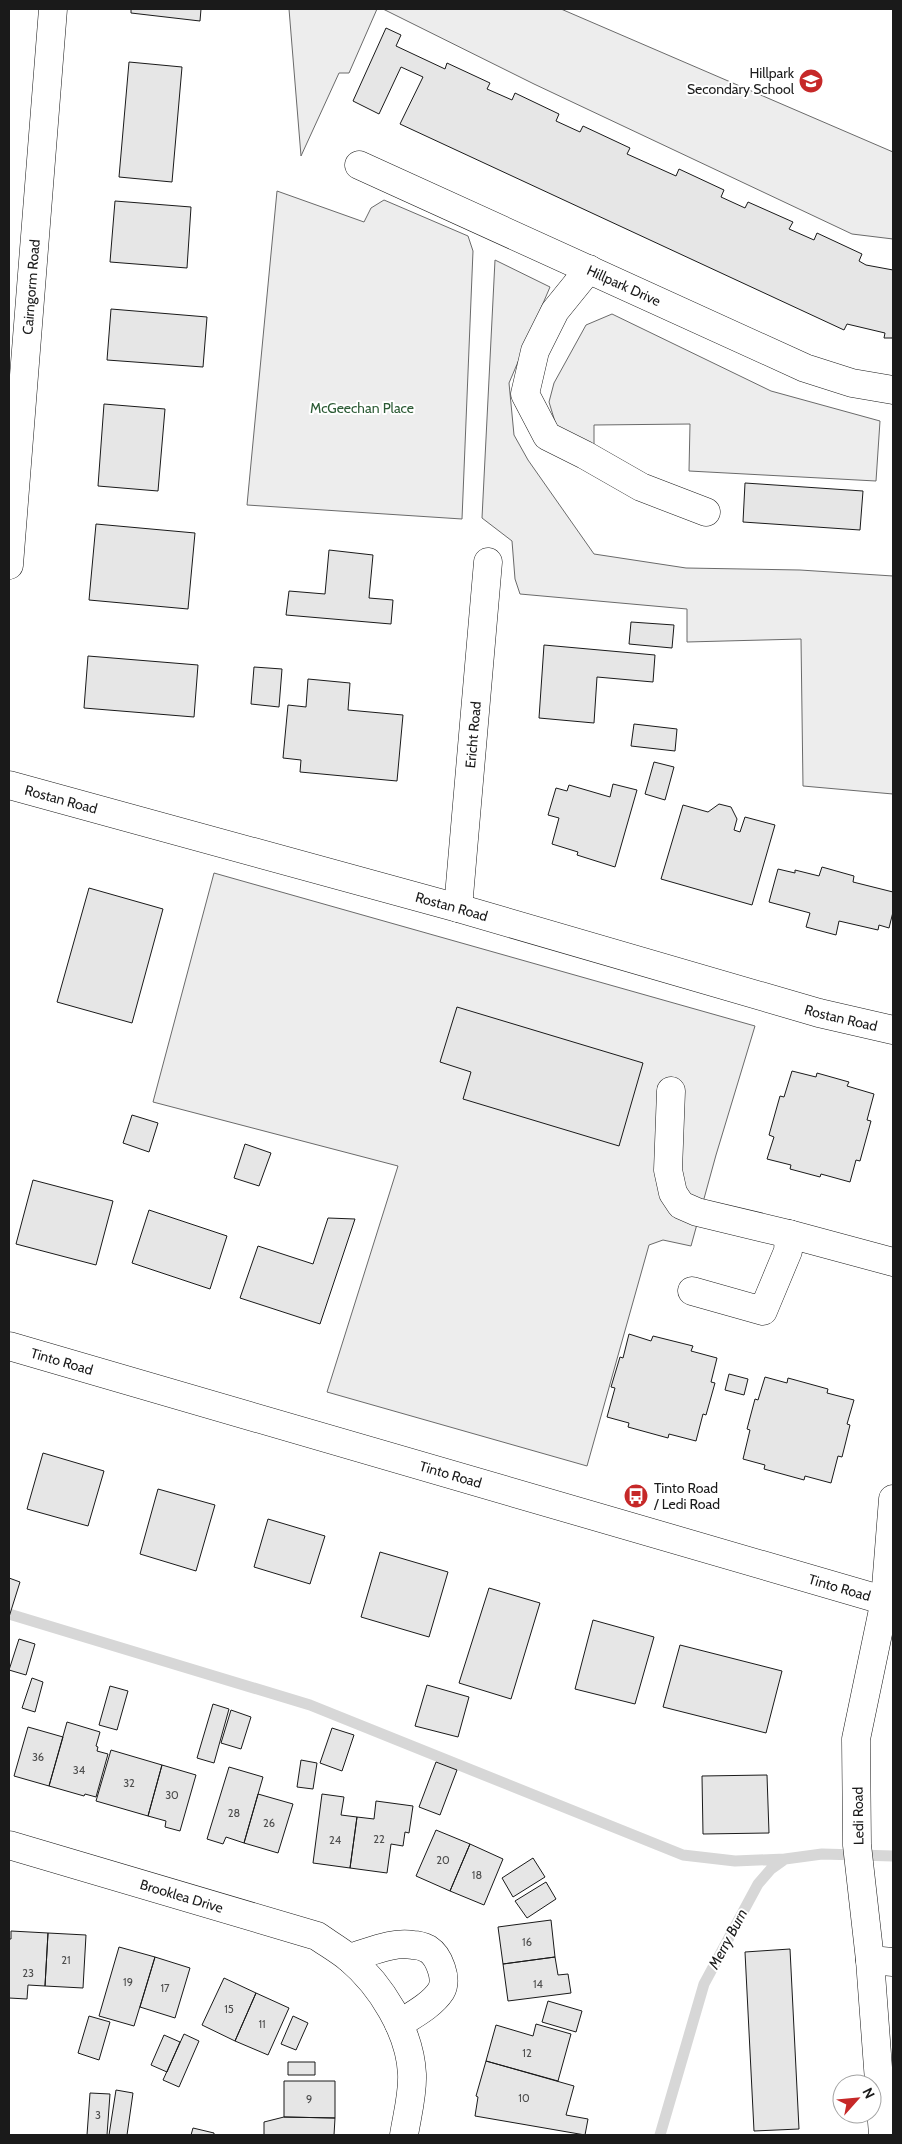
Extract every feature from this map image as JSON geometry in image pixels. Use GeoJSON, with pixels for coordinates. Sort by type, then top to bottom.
{"type":"FeatureCollection","features":[{"type":"Feature","properties":{"kind":"street","name":"Cairngorm Road"},"geometry":{"type":"LineString","coordinates":[[9,565],[53,9]]}},
{"type":"Feature","properties":{"kind":"street","name":"Hillpark Drive"},"geometry":{"type":"LineString","coordinates":[[360,166],[804,368],[852,383],[893,390]]}},
{"type":"Feature","properties":{"kind":"street"},"geometry":{"type":"LineString","coordinates":[[589,269],[555,311],[535,351],[525,394],[547,436],[641,487],[706,512]]}},
{"type":"Feature","properties":{"kind":"street","name":"Ericht Road"},"geometry":{"type":"LineString","coordinates":[[458,908],[488,562]]}},
{"type":"Feature","properties":{"kind":"street","name":"Rostan Road"},"geometry":{"type":"LineString","coordinates":[[9,785],[458,908],[819,1013],[893,1030]]}},
{"type":"Feature","properties":{"kind":"street"},"geometry":{"type":"LineString","coordinates":[[671,1091],[668,1170],[673,1193],[681,1204],[698,1212],[893,1262]]}},
{"type":"Feature","properties":{"kind":"street"},"geometry":{"type":"LineString","coordinates":[[692,1291],[763,1311],[788,1251],[789,1234]]}},
{"type":"Feature","properties":{"kind":"street","name":"Tinto Road"},"geometry":{"type":"LineString","coordinates":[[9,1346],[889,1602]]}},
{"type":"Feature","properties":{"kind":"street","name":"Ledi Road"},"geometry":{"type":"LineString","coordinates":[[886,2126],[882,1961],[857,1845],[856,1739],[889,1602],[893,1500]]}},
{"type":"Feature","properties":{"kind":"street","name":"Brooklea Drive"},"geometry":{"type":"LineString","coordinates":[[9,1845],[317,1936],[349,1958],[377,1988],[399,2024],[408,2048],[412,2075],[404,2135]]}},
{"type":"Feature","properties":{"kind":"street"},"geometry":{"type":"LineString","coordinates":[[349,1958],[391,1946],[412,1944],[428,1949],[439,1961],[443,1980],[442,1990],[427,2005],[399,2024]]}},
{"type":"Feature","properties":{"kind":"shaded area"},"geometry":{"type":"Polygon","coordinates":[[[289,9],[377,9],[349,73],[339,73],[301,156],[289,9]]]}},
{"type":"Feature","properties":{"kind":"shaded area"},"geometry":{"type":"Polygon","coordinates":[[[383,9],[561,9],[893,152],[893,239],[852,234],[534,84],[383,9]]]}},
{"type":"Feature","properties":{"kind":"shaded area","name":"McGeechan Place"},"geometry":{"type":"Polygon","coordinates":[[[277,191],[364,222],[371,208],[384,200],[468,236],[473,251],[462,519],[247,505],[277,191]]]}},
{"type":"Feature","properties":{"kind":"shaded area"},"geometry":{"type":"Polygon","coordinates":[[[495,260],[550,287],[509,383],[514,435],[528,460],[594,554],[686,568],[800,570],[893,576],[893,794],[803,786],[801,639],[687,642],[687,609],[520,594],[515,579],[512,541],[482,518],[495,260]]]}},
{"type":"Feature","properties":{"kind":"shaded area"},"geometry":{"type":"Polygon","coordinates":[[[612,314],[771,391],[880,421],[876,481],[689,471],[690,424],[594,425],[594,449],[556,425],[549,402],[554,383],[586,325],[612,314]]]}},
{"type":"Feature","properties":{"kind":"shaded area"},"geometry":{"type":"Polygon","coordinates":[[[214,873],[755,1026],[691,1246],[663,1240],[649,1245],[587,1466],[327,1392],[398,1166],[153,1102],[214,873]]]}},
{"type":"Feature","properties":{"kind":"building"},"geometry":{"type":"Polygon","coordinates":[[[131,9],[201,9],[200,21],[131,13],[131,9]]]}},
{"type":"Feature","properties":{"kind":"building"},"geometry":{"type":"Polygon","coordinates":[[[386,28],[401,35],[396,46],[445,69],[447,63],[490,83],[487,89],[512,100],[515,93],[559,114],[556,121],[580,132],[583,126],[630,148],[627,154],[676,176],[679,169],[724,190],[721,197],[745,208],[748,202],[793,222],[789,229],[814,240],[817,233],[862,254],[859,261],[866,265],[893,270],[893,338],[884,338],[885,333],[847,324],[844,330],[400,124],[423,77],[401,67],[379,114],[353,101],[386,28]]]}},
{"type":"Feature","properties":{"kind":"building"},"geometry":{"type":"Polygon","coordinates":[[[129,62],[182,67],[172,182],[119,177],[129,62]]]}},
{"type":"Feature","properties":{"kind":"building"},"geometry":{"type":"Polygon","coordinates":[[[115,201],[191,207],[187,268],[110,262],[115,201]]]}},
{"type":"Feature","properties":{"kind":"building"},"geometry":{"type":"Polygon","coordinates":[[[111,309],[207,317],[203,367],[107,360],[111,309]]]}},
{"type":"Feature","properties":{"kind":"building"},"geometry":{"type":"Polygon","coordinates":[[[104,404],[165,409],[158,491],[98,486],[104,404]]]}},
{"type":"Feature","properties":{"kind":"building"},"geometry":{"type":"Polygon","coordinates":[[[745,483],[863,491],[860,530],[743,522],[745,483]]]}},
{"type":"Feature","properties":{"kind":"building"},"geometry":{"type":"Polygon","coordinates":[[[96,524],[195,533],[188,609],[89,600],[96,524]]]}},
{"type":"Feature","properties":{"kind":"building"},"geometry":{"type":"Polygon","coordinates":[[[329,550],[373,555],[369,598],[393,600],[391,624],[286,615],[289,591],[325,594],[329,550]]]}},
{"type":"Feature","properties":{"kind":"building"},"geometry":{"type":"Polygon","coordinates":[[[631,622],[674,625],[672,648],[629,644],[631,622]]]}},
{"type":"Feature","properties":{"kind":"building"},"geometry":{"type":"Polygon","coordinates":[[[544,645],[655,655],[653,682],[597,677],[594,723],[539,718],[544,645]]]}},
{"type":"Feature","properties":{"kind":"building"},"geometry":{"type":"Polygon","coordinates":[[[88,656],[198,665],[194,717],[84,708],[88,656]]]}},
{"type":"Feature","properties":{"kind":"building"},"geometry":{"type":"Polygon","coordinates":[[[254,667],[282,669],[279,707],[251,704],[254,667]]]}},
{"type":"Feature","properties":{"kind":"building"},"geometry":{"type":"Polygon","coordinates":[[[308,679],[350,683],[348,710],[403,715],[397,781],[300,772],[301,760],[283,758],[288,705],[306,707],[308,679]]]}},
{"type":"Feature","properties":{"kind":"building"},"geometry":{"type":"Polygon","coordinates":[[[634,724],[677,729],[675,751],[631,746],[634,724]]]}},
{"type":"Feature","properties":{"kind":"building"},"geometry":{"type":"Polygon","coordinates":[[[654,762],[674,767],[665,800],[645,794],[654,762]]]}},
{"type":"Feature","properties":{"kind":"building"},"geometry":{"type":"Polygon","coordinates":[[[613,784],[637,790],[615,867],[577,855],[578,852],[552,844],[559,818],[548,815],[556,788],[567,791],[569,785],[610,797],[613,784]]]}},
{"type":"Feature","properties":{"kind":"building"},"geometry":{"type":"Polygon","coordinates":[[[719,804],[731,807],[737,819],[734,830],[740,832],[745,817],[775,825],[752,905],[661,879],[683,805],[708,812],[719,804]]]}},
{"type":"Feature","properties":{"kind":"building"},"geometry":{"type":"Polygon","coordinates":[[[822,867],[854,876],[853,882],[893,892],[893,912],[889,928],[879,925],[878,930],[839,921],[836,935],[806,927],[810,913],[769,902],[778,869],[795,873],[795,870],[819,876],[822,867]]]}},
{"type":"Feature","properties":{"kind":"building"},"geometry":{"type":"Polygon","coordinates":[[[89,888],[163,909],[132,1023],[57,1002],[89,888]]]}},
{"type":"Feature","properties":{"kind":"building"},"geometry":{"type":"Polygon","coordinates":[[[457,1007],[643,1063],[619,1146],[463,1099],[471,1072],[440,1062],[457,1007]]]}},
{"type":"Feature","properties":{"kind":"building"},"geometry":{"type":"Polygon","coordinates":[[[792,1071],[816,1077],[817,1073],[849,1082],[847,1086],[874,1094],[867,1120],[871,1121],[860,1161],[856,1160],[850,1182],[821,1174],[820,1177],[790,1169],[791,1165],[767,1159],[774,1137],[769,1135],[780,1096],[784,1097],[792,1071]]]}},
{"type":"Feature","properties":{"kind":"building"},"geometry":{"type":"Polygon","coordinates":[[[132,1115],[158,1123],[149,1152],[123,1143],[132,1115]]]}},
{"type":"Feature","properties":{"kind":"building"},"geometry":{"type":"Polygon","coordinates":[[[245,1144],[271,1153],[259,1186],[234,1178],[245,1144]]]}},
{"type":"Feature","properties":{"kind":"building"},"geometry":{"type":"Polygon","coordinates":[[[33,1180],[113,1201],[96,1265],[16,1244],[33,1180]]]}},
{"type":"Feature","properties":{"kind":"building"},"geometry":{"type":"Polygon","coordinates":[[[149,1210],[227,1236],[210,1289],[132,1263],[149,1210]]]}},
{"type":"Feature","properties":{"kind":"building"},"geometry":{"type":"Polygon","coordinates":[[[328,1218],[355,1219],[320,1324],[240,1298],[258,1246],[313,1264],[328,1218]]]}},
{"type":"Feature","properties":{"kind":"building"},"geometry":{"type":"Polygon","coordinates":[[[629,1334],[651,1341],[653,1336],[693,1346],[691,1351],[717,1358],[711,1382],[715,1383],[706,1415],[703,1414],[696,1441],[669,1434],[668,1438],[628,1427],[629,1423],[607,1417],[615,1388],[611,1387],[620,1357],[623,1358],[629,1334]]]}},
{"type":"Feature","properties":{"kind":"building"},"geometry":{"type":"Polygon","coordinates":[[[729,1374],[748,1379],[744,1395],[725,1390],[729,1374]]]}},
{"type":"Feature","properties":{"kind":"building"},"geometry":{"type":"Polygon","coordinates":[[[765,1377],[787,1383],[788,1378],[828,1389],[827,1393],[854,1400],[847,1424],[850,1425],[842,1457],[838,1456],[831,1483],[805,1476],[804,1480],[764,1469],[765,1465],[743,1459],[750,1430],[747,1429],[755,1399],[758,1400],[765,1377]]]}},
{"type":"Feature","properties":{"kind":"building"},"geometry":{"type":"Polygon","coordinates":[[[43,1453],[104,1471],[88,1526],[27,1509],[43,1453]]]}},
{"type":"Feature","properties":{"kind":"building"},"geometry":{"type":"Polygon","coordinates":[[[158,1489],[215,1505],[196,1571],[140,1554],[158,1489]]]}},
{"type":"Feature","properties":{"kind":"building"},"geometry":{"type":"Polygon","coordinates":[[[268,1519],[325,1536],[310,1584],[254,1567],[268,1519]]]}},
{"type":"Feature","properties":{"kind":"building"},"geometry":{"type":"Polygon","coordinates":[[[380,1552],[448,1572],[429,1637],[361,1617],[380,1552]]]}},
{"type":"Feature","properties":{"kind":"building"},"geometry":{"type":"Polygon","coordinates":[[[9,1578],[20,1582],[9,1617],[9,1578]]]}},
{"type":"Feature","properties":{"kind":"building"},"geometry":{"type":"Polygon","coordinates":[[[489,1588],[540,1603],[511,1699],[459,1683],[489,1588]]]}},
{"type":"Feature","properties":{"kind":"building"},"geometry":{"type":"Polygon","coordinates":[[[593,1620],[654,1637],[635,1704],[575,1689],[593,1620]]]}},
{"type":"Feature","properties":{"kind":"building"},"geometry":{"type":"Polygon","coordinates":[[[19,1639],[35,1644],[26,1675],[9,1670],[19,1639]]]}},
{"type":"Feature","properties":{"kind":"building"},"geometry":{"type":"Polygon","coordinates":[[[680,1645],[782,1671],[766,1733],[663,1707],[680,1645]]]}},
{"type":"Feature","properties":{"kind":"building"},"geometry":{"type":"Polygon","coordinates":[[[32,1678],[43,1682],[35,1712],[22,1708],[32,1678]]]}},
{"type":"Feature","properties":{"kind":"building"},"geometry":{"type":"Polygon","coordinates":[[[427,1685],[469,1697],[458,1737],[415,1726],[427,1685]]]}},
{"type":"Feature","properties":{"kind":"building"},"geometry":{"type":"Polygon","coordinates":[[[110,1686],[128,1691],[117,1730],[99,1725],[110,1686]]]}},
{"type":"Feature","properties":{"kind":"building"},"geometry":{"type":"Polygon","coordinates":[[[213,1704],[229,1709],[214,1763],[197,1758],[213,1704]]]}},
{"type":"Feature","properties":{"kind":"building"},"geometry":{"type":"Polygon","coordinates":[[[231,1710],[251,1717],[241,1749],[221,1743],[231,1710]]]}},
{"type":"Feature","properties":{"kind":"building"},"geometry":{"type":"Polygon","coordinates":[[[67,1722],[100,1732],[96,1746],[98,1747],[97,1751],[108,1754],[96,1797],[85,1794],[84,1796],[49,1786],[67,1722]]]}},
{"type":"Feature","properties":{"kind":"building"},"geometry":{"type":"Polygon","coordinates":[[[28,1727],[63,1737],[49,1786],[14,1776],[28,1727]]]}},
{"type":"Feature","properties":{"kind":"building"},"geometry":{"type":"Polygon","coordinates":[[[332,1728],[354,1735],[342,1771],[320,1763],[332,1728]]]}},
{"type":"Feature","properties":{"kind":"building"},"geometry":{"type":"Polygon","coordinates":[[[111,1750],[162,1765],[148,1816],[96,1801],[111,1750]]]}},
{"type":"Feature","properties":{"kind":"building"},"geometry":{"type":"Polygon","coordinates":[[[301,1760],[317,1763],[313,1789],[297,1787],[301,1760]]]}},
{"type":"Feature","properties":{"kind":"building"},"geometry":{"type":"Polygon","coordinates":[[[436,1762],[457,1770],[440,1815],[419,1807],[436,1762]]]}},
{"type":"Feature","properties":{"kind":"building"},"geometry":{"type":"Polygon","coordinates":[[[162,1765],[196,1775],[180,1831],[165,1827],[166,1821],[148,1816],[162,1765]]]}},
{"type":"Feature","properties":{"kind":"building"},"geometry":{"type":"Polygon","coordinates":[[[229,1767],[263,1777],[244,1843],[226,1837],[223,1844],[207,1839],[229,1767]]]}},
{"type":"Feature","properties":{"kind":"building"},"geometry":{"type":"Polygon","coordinates":[[[767,1775],[769,1833],[703,1834],[702,1776],[767,1775]]]}},
{"type":"Feature","properties":{"kind":"building"},"geometry":{"type":"Polygon","coordinates":[[[258,1794],[293,1804],[278,1853],[244,1843],[258,1794]]]}},
{"type":"Feature","properties":{"kind":"building"},"geometry":{"type":"Polygon","coordinates":[[[322,1794],[344,1797],[341,1815],[357,1817],[350,1868],[313,1863],[322,1794]]]}},
{"type":"Feature","properties":{"kind":"building"},"geometry":{"type":"Polygon","coordinates":[[[376,1801],[413,1806],[409,1833],[405,1832],[403,1846],[391,1844],[387,1873],[350,1868],[357,1817],[374,1819],[376,1801]]]}},
{"type":"Feature","properties":{"kind":"building"},"geometry":{"type":"Polygon","coordinates":[[[436,1830],[470,1844],[450,1891],[416,1876],[436,1830]]]}},
{"type":"Feature","properties":{"kind":"building"},"geometry":{"type":"Polygon","coordinates":[[[470,1844],[503,1859],[484,1905],[450,1891],[470,1844]]]}},
{"type":"Feature","properties":{"kind":"building"},"geometry":{"type":"Polygon","coordinates":[[[533,1858],[545,1877],[513,1897],[502,1878],[533,1858]]]}},
{"type":"Feature","properties":{"kind":"building"},"geometry":{"type":"Polygon","coordinates":[[[546,1882],[556,1899],[527,1918],[515,1901],[546,1882]]]}},
{"type":"Feature","properties":{"kind":"building"},"geometry":{"type":"Polygon","coordinates":[[[551,1920],[555,1957],[503,1964],[498,1927],[551,1920]]]}},
{"type":"Feature","properties":{"kind":"building"},"geometry":{"type":"Polygon","coordinates":[[[11,1931],[48,1933],[45,1986],[28,1985],[27,1999],[9,1998],[9,1939],[11,1939],[11,1931]]]}},
{"type":"Feature","properties":{"kind":"building"},"geometry":{"type":"Polygon","coordinates":[[[48,1933],[86,1935],[83,1988],[45,1986],[48,1933]]]}},
{"type":"Feature","properties":{"kind":"building"},"geometry":{"type":"Polygon","coordinates":[[[119,1947],[155,1957],[134,2026],[99,2016],[119,1947]]]}},
{"type":"Feature","properties":{"kind":"building"},"geometry":{"type":"Polygon","coordinates":[[[790,1949],[799,2129],[754,2131],[745,1952],[790,1949]]]}},
{"type":"Feature","properties":{"kind":"building"},"geometry":{"type":"Polygon","coordinates":[[[155,1957],[190,1968],[175,2018],[140,2007],[155,1957]]]}},
{"type":"Feature","properties":{"kind":"building"},"geometry":{"type":"Polygon","coordinates":[[[555,1957],[558,1975],[568,1974],[571,1993],[508,2001],[503,1964],[555,1957]]]}},
{"type":"Feature","properties":{"kind":"building"},"geometry":{"type":"Polygon","coordinates":[[[224,1978],[256,1993],[235,2041],[202,2025],[224,1978]]]}},
{"type":"Feature","properties":{"kind":"building"},"geometry":{"type":"Polygon","coordinates":[[[256,1993],[289,2008],[268,2055],[235,2041],[256,1993]]]}},
{"type":"Feature","properties":{"kind":"building"},"geometry":{"type":"Polygon","coordinates":[[[548,2001],[582,2011],[576,2032],[542,2022],[548,2001]]]}},
{"type":"Feature","properties":{"kind":"building"},"geometry":{"type":"Polygon","coordinates":[[[89,2016],[110,2022],[99,2060],[78,2053],[89,2016]]]}},
{"type":"Feature","properties":{"kind":"building"},"geometry":{"type":"Polygon","coordinates":[[[293,2016],[308,2023],[296,2050],[281,2044],[293,2016]]]}},
{"type":"Feature","properties":{"kind":"building"},"geometry":{"type":"Polygon","coordinates":[[[536,2024],[571,2034],[558,2081],[486,2061],[496,2025],[533,2036],[536,2024]]]}},
{"type":"Feature","properties":{"kind":"building"},"geometry":{"type":"Polygon","coordinates":[[[184,2034],[199,2041],[179,2087],[163,2080],[184,2034]]]}},
{"type":"Feature","properties":{"kind":"building"},"geometry":{"type":"Polygon","coordinates":[[[164,2035],[180,2042],[167,2072],[151,2065],[164,2035]]]}},
{"type":"Feature","properties":{"kind":"building"},"geometry":{"type":"Polygon","coordinates":[[[486,2061],[574,2086],[566,2115],[588,2119],[585,2135],[475,2116],[478,2097],[476,2096],[486,2061]]]}},
{"type":"Feature","properties":{"kind":"building"},"geometry":{"type":"Polygon","coordinates":[[[288,2062],[315,2062],[315,2075],[288,2075],[288,2062]]]}},
{"type":"Feature","properties":{"kind":"building"},"geometry":{"type":"Polygon","coordinates":[[[284,2081],[335,2081],[335,2118],[284,2117],[284,2081]]]}},
{"type":"Feature","properties":{"kind":"building"},"geometry":{"type":"Polygon","coordinates":[[[116,2090],[133,2093],[127,2135],[109,2135],[116,2090]]]}},
{"type":"Feature","properties":{"kind":"building"},"geometry":{"type":"Polygon","coordinates":[[[90,2093],[110,2094],[107,2135],[87,2135],[90,2093]]]}},
{"type":"Feature","properties":{"kind":"building"},"geometry":{"type":"Polygon","coordinates":[[[284,2117],[335,2118],[334,2135],[264,2135],[264,2122],[284,2117]]]}},
{"type":"Feature","properties":{"kind":"building"},"geometry":{"type":"Polygon","coordinates":[[[193,2128],[214,2133],[214,2135],[191,2135],[193,2128]]]}},
{"type":"Feature","properties":{"kind":"waterway"},"geometry":{"type":"LineString","coordinates":[[9,1614],[310,1705],[683,1855],[735,1861],[785,1859]]}},
{"type":"Feature","properties":{"kind":"waterway","name":"Merry Burn"},"geometry":{"type":"LineString","coordinates":[[660,2135],[704,1984],[758,1884],[771,1869],[785,1859],[822,1854],[893,1856]]}},
{"type":"Feature","properties":{"kind":"place","name":"Hillpark Secondary School"},"geometry":{"type":"Point","coordinates":[811,81]}},
{"type":"Feature","properties":{"kind":"place","name":"Tinto Road / Ledi Road"},"geometry":{"type":"Point","coordinates":[636,1496]}}]}
